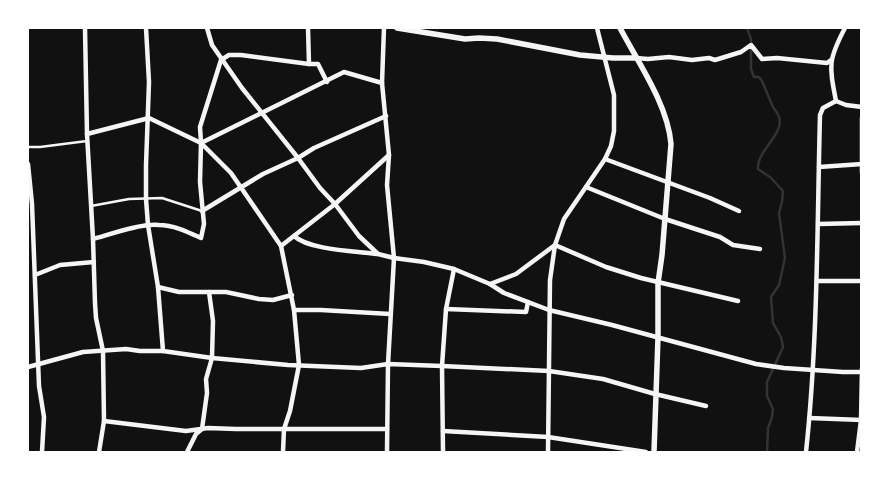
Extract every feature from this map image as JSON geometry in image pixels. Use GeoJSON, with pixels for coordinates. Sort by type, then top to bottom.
{"type":"FeatureCollection","features":[{"type":"Feature","properties":{"kind":"street"},"geometry":{"type":"LineString","coordinates":[[86,28],[87,141],[96,318],[103,351],[104,421],[99,452]]}},
{"type":"Feature","properties":{"kind":"street"},"geometry":{"type":"LineString","coordinates":[[146,28],[149,82],[146,199],[148,226],[158,287],[163,351]]}},
{"type":"Feature","properties":{"kind":"street"},"geometry":{"type":"LineString","coordinates":[[207,28],[212,45],[221,60],[261,113],[320,188],[360,236],[378,254]]}},
{"type":"Feature","properties":{"kind":"street"},"geometry":{"type":"LineString","coordinates":[[308,28],[309,64]]}},
{"type":"Feature","properties":{"kind":"street"},"geometry":{"type":"LineString","coordinates":[[384,28],[382,83],[389,155],[388,185],[394,258],[388,364],[387,452]]}},
{"type":"Feature","properties":{"kind":"street"},"geometry":{"type":"LineString","coordinates":[[397,28],[465,39],[488,38],[605,58],[648,59],[669,57],[692,60],[709,58],[719,60],[741,52],[751,45],[762,59],[777,58],[827,63],[831,60]]}},
{"type":"Feature","properties":{"kind":"street"},"geometry":{"type":"LineString","coordinates":[[548,452],[550,280],[555,246],[564,219],[605,159],[611,146],[614,131],[614,94],[597,28]]}},
{"type":"Feature","properties":{"kind":"street"},"geometry":{"type":"LineString","coordinates":[[620,28],[660,103],[670,133],[668,183],[658,282],[654,452]]}},
{"type":"Feature","properties":{"kind":"street"},"geometry":{"type":"LineString","coordinates":[[836,101],[831,78],[831,60],[845,28]]}},
{"type":"Feature","properties":{"kind":"street"},"geometry":{"type":"LineString","coordinates":[[93,239],[159,224],[185,230],[201,238],[204,224],[200,182],[200,127],[221,60],[229,54],[318,64],[327,82]]}},
{"type":"Feature","properties":{"kind":"street"},"geometry":{"type":"LineString","coordinates":[[201,143],[344,72],[382,83]]}},
{"type":"Feature","properties":{"kind":"street"},"geometry":{"type":"LineString","coordinates":[[836,101],[846,105],[862,107]]}},
{"type":"Feature","properties":{"kind":"street"},"geometry":{"type":"LineString","coordinates":[[806,452],[817,281],[820,115],[823,108],[836,101]]}},
{"type":"Feature","properties":{"kind":"street"},"geometry":{"type":"LineString","coordinates":[[202,211],[263,174],[298,158],[314,148],[386,116]]}},
{"type":"Feature","properties":{"kind":"street"},"geometry":{"type":"LineString","coordinates":[[87,134],[149,118],[201,143],[242,188],[281,246],[292,295],[299,364],[290,411],[284,429],[283,452]]}},
{"type":"Feature","properties":{"kind":"street"},"geometry":{"type":"LineString","coordinates":[[862,118],[862,173]]}},
{"type":"Feature","properties":{"kind":"street"},"geometry":{"type":"LineString","coordinates":[[281,246],[335,204],[389,155]]}},
{"type":"Feature","properties":{"kind":"street"},"geometry":{"type":"LineString","coordinates":[[605,159],[723,203],[738,211]]}},
{"type":"Feature","properties":{"kind":"street"},"geometry":{"type":"LineString","coordinates":[[28,164],[39,386],[44,416],[42,452]]}},
{"type":"Feature","properties":{"kind":"street"},"geometry":{"type":"LineString","coordinates":[[819,167],[861,164]]}},
{"type":"Feature","properties":{"kind":"street"},"geometry":{"type":"LineString","coordinates":[[586,188],[665,219],[720,237],[732,245],[760,249]]}},
{"type":"Feature","properties":{"kind":"street"},"geometry":{"type":"LineString","coordinates":[[818,224],[862,223]]}},
{"type":"Feature","properties":{"kind":"street"},"geometry":{"type":"LineString","coordinates":[[294,236],[301,241],[323,248],[378,254],[454,268],[504,292],[549,310],[756,364],[812,370],[861,371],[861,420],[857,452]]}},
{"type":"Feature","properties":{"kind":"street"},"geometry":{"type":"LineString","coordinates":[[555,246],[606,266],[658,282],[738,301]]}},
{"type":"Feature","properties":{"kind":"street"},"geometry":{"type":"LineString","coordinates":[[490,284],[516,274],[555,246]]}},
{"type":"Feature","properties":{"kind":"street"},"geometry":{"type":"LineString","coordinates":[[35,275],[60,265],[94,262]]}},
{"type":"Feature","properties":{"kind":"street"},"geometry":{"type":"LineString","coordinates":[[443,452],[442,366],[446,309],[454,268]]}},
{"type":"Feature","properties":{"kind":"street"},"geometry":{"type":"LineString","coordinates":[[817,281],[862,281]]}},
{"type":"Feature","properties":{"kind":"street"},"geometry":{"type":"LineString","coordinates":[[158,287],[178,292],[226,292],[273,300],[292,295]]}},
{"type":"Feature","properties":{"kind":"street"},"geometry":{"type":"LineString","coordinates":[[187,452],[196,434],[202,429],[207,393],[206,379],[212,358],[213,321],[209,292]]}},
{"type":"Feature","properties":{"kind":"street"},"geometry":{"type":"LineString","coordinates":[[446,309],[526,312],[528,302]]}},
{"type":"Feature","properties":{"kind":"street"},"geometry":{"type":"LineString","coordinates":[[294,310],[390,314]]}},
{"type":"Feature","properties":{"kind":"street"},"geometry":{"type":"LineString","coordinates":[[28,367],[83,352],[126,349],[163,351],[212,358],[288,365],[361,368],[388,364],[548,371],[603,379],[706,406]]}},
{"type":"Feature","properties":{"kind":"street"},"geometry":{"type":"LineString","coordinates":[[809,418],[861,420]]}},
{"type":"Feature","properties":{"kind":"street"},"geometry":{"type":"LineString","coordinates":[[104,421],[180,431],[208,428],[236,430],[387,429]]}},
{"type":"Feature","properties":{"kind":"street"},"geometry":{"type":"LineString","coordinates":[[443,431],[548,437],[646,452]]}},
{"type":"Feature","properties":{"kind":"lane"},"geometry":{"type":"LineString","coordinates":[[28,147],[40,148],[87,141]]}},
{"type":"Feature","properties":{"kind":"lane"},"geometry":{"type":"LineString","coordinates":[[91,206],[129,199],[162,198],[202,211]]}},
{"type":"Feature","properties":{"kind":"waterway"},"geometry":{"type":"LineString","coordinates":[[747,28],[751,39],[751,69],[754,77],[759,77],[762,81],[779,116],[780,123],[778,130],[761,156],[758,169],[770,177],[783,191],[779,213],[785,258],[779,285],[771,297],[773,323],[781,337],[783,347],[767,382],[767,396],[773,409],[768,428],[767,452]]}}]}
